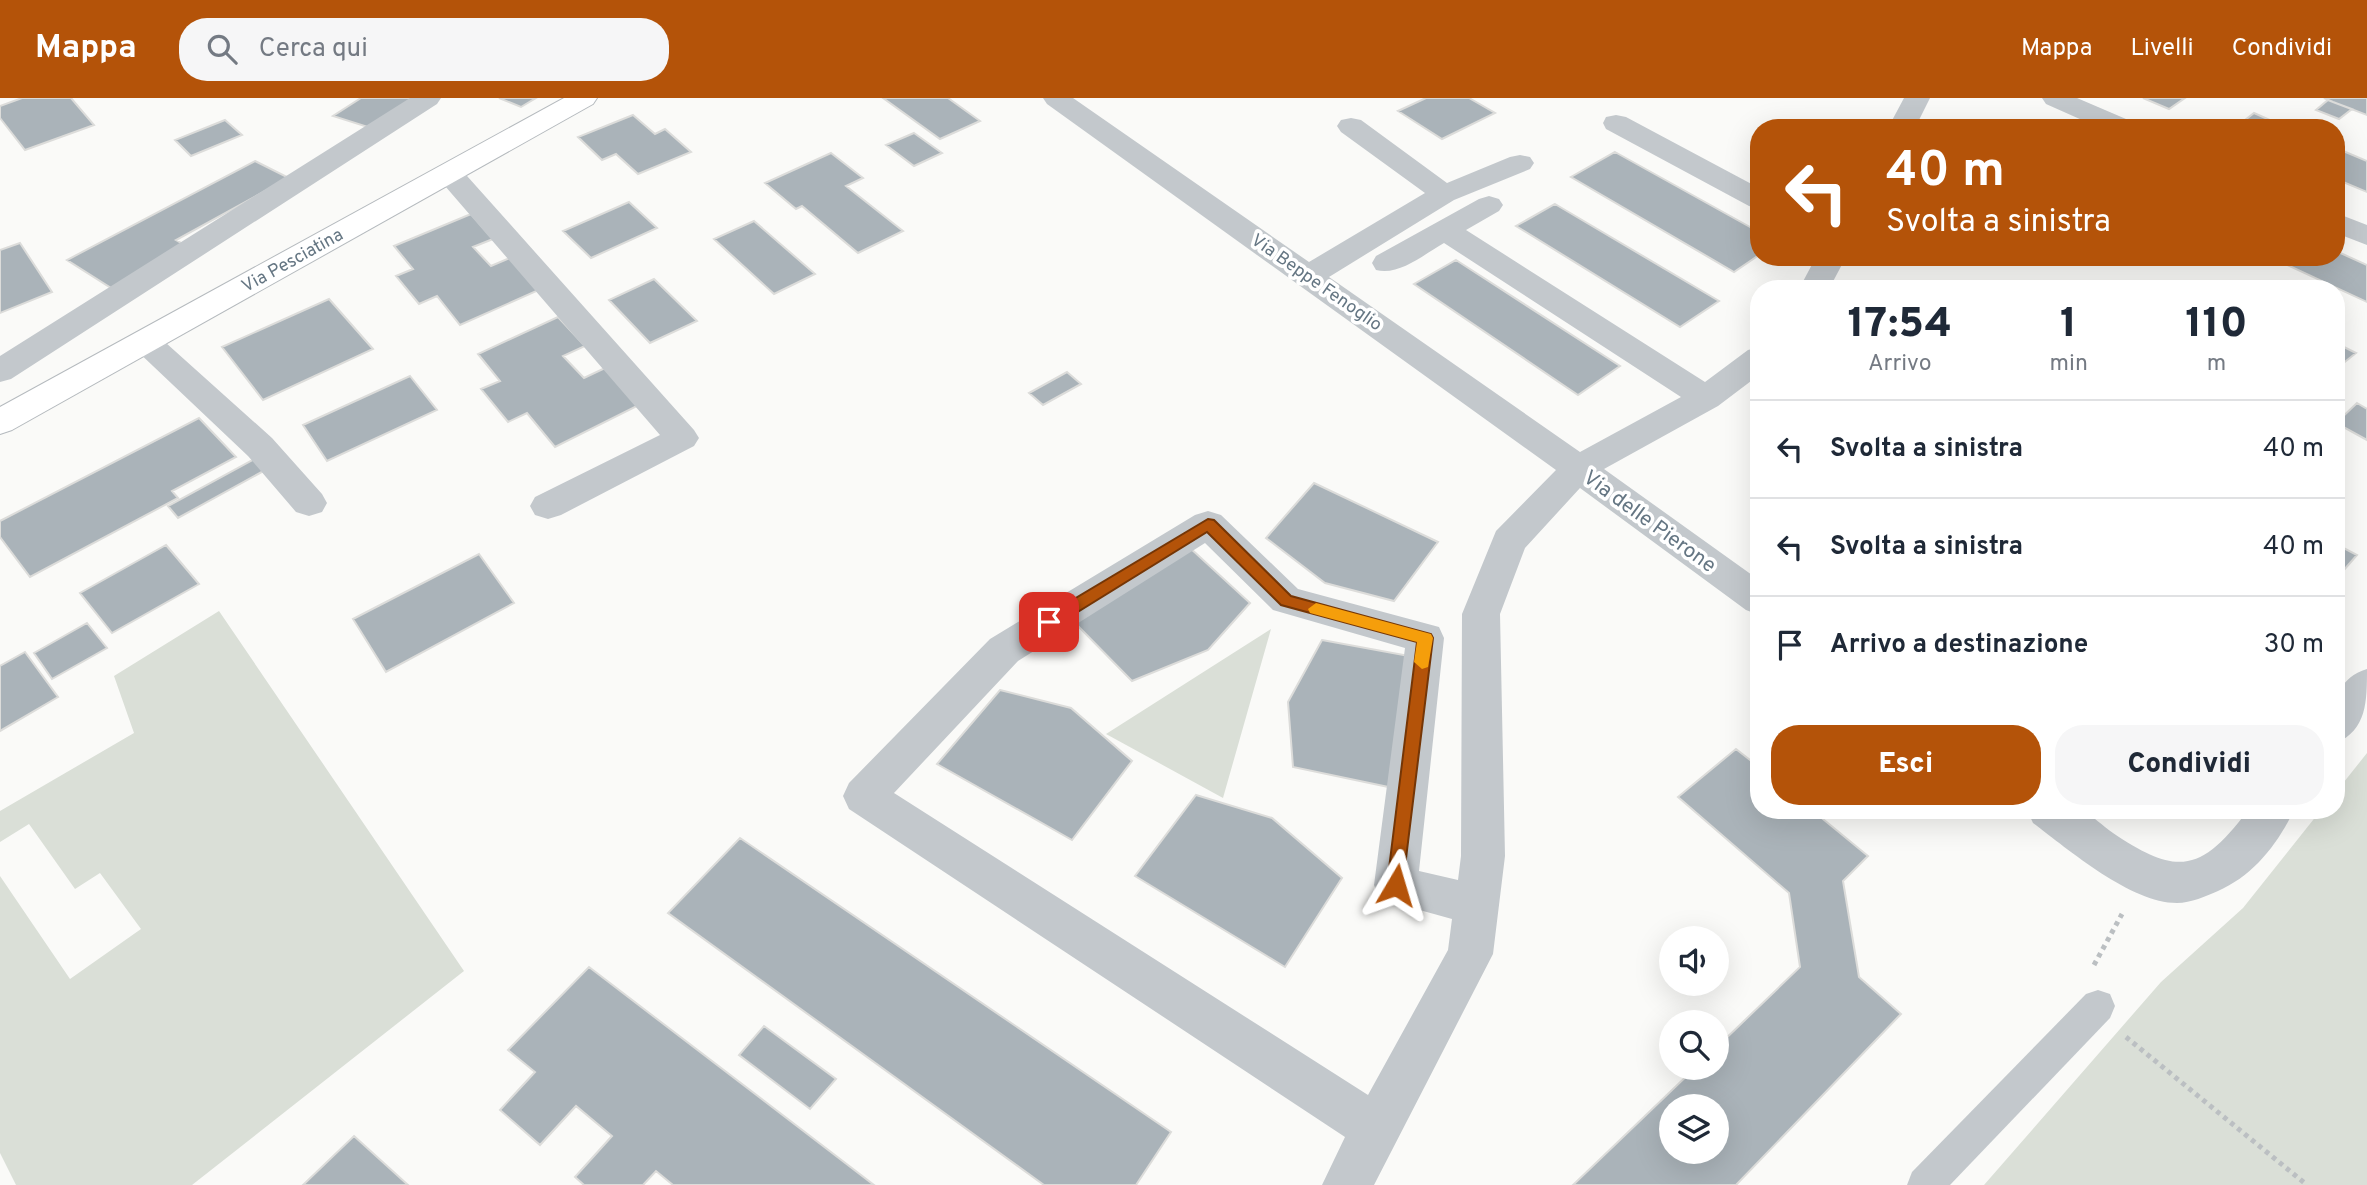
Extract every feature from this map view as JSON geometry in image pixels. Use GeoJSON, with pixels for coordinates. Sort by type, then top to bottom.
{"type":"FeatureCollection","features":[{"type":"Feature","properties":{"kind":"main road","name":"Via Pesciatina"},"geometry":{"type":"LineString","coordinates":[[0,422],[584,98]]}},
{"type":"Feature","properties":{"kind":"street"},"geometry":{"type":"LineString","coordinates":[[0,371],[428,98]]}},
{"type":"Feature","properties":{"kind":"street","name":"Via Beppe Fenoglio"},"geometry":{"type":"LineString","coordinates":[[1056,98],[1578,468]]}},
{"type":"Feature","properties":{"kind":"street"},"geometry":{"type":"LineString","coordinates":[[1906,119],[1917,98]]}},
{"type":"Feature","properties":{"kind":"street"},"geometry":{"type":"LineString","coordinates":[[2055,98],[2103,119]]}},
{"type":"Feature","properties":{"kind":"street"},"geometry":{"type":"LineString","coordinates":[[1616,123],[1750,195]]}},
{"type":"Feature","properties":{"kind":"street"},"geometry":{"type":"LineString","coordinates":[[1352,126],[1444,194]]}},
{"type":"Feature","properties":{"kind":"street"},"geometry":{"type":"LineString","coordinates":[[1308,276],[1444,194],[1520,163]]}},
{"type":"Feature","properties":{"kind":"street"},"geometry":{"type":"LineString","coordinates":[[449,173],[682,438],[548,506]]}},
{"type":"Feature","properties":{"kind":"street"},"geometry":{"type":"LineString","coordinates":[[1387,263],[1489,205]]}},
{"type":"Feature","properties":{"kind":"street"},"geometry":{"type":"LineString","coordinates":[[2345,226],[2367,236]]}},
{"type":"Feature","properties":{"kind":"street"},"geometry":{"type":"LineString","coordinates":[[1445,230],[1706,398]]}},
{"type":"Feature","properties":{"kind":"street"},"geometry":{"type":"LineString","coordinates":[[145,341],[260,447],[309,503]]}},
{"type":"Feature","properties":{"kind":"street","name":"Via delle Pierone"},"geometry":{"type":"LineString","coordinates":[[1750,365],[1706,398],[1578,468],[1750,593]]}},
{"type":"Feature","properties":{"kind":"street"},"geometry":{"type":"LineString","coordinates":[[1347,1185],[1470,954],[1483,856],[1481,614],[1508,541],[1578,468]]}},
{"type":"Feature","properties":{"kind":"street"},"geometry":{"type":"LineString","coordinates":[[1378,1130],[864,796],[1004,650],[1208,524],[1286,600],[1425,638],[1396,885],[1477,905]]}},
{"type":"Feature","properties":{"kind":"street"},"geometry":{"type":"LineString","coordinates":[[2345,714],[2367,685]]}},
{"type":"Feature","properties":{"kind":"street"},"geometry":{"type":"LineString","coordinates":[[2060,819],[2102,849],[2144,873],[2174,884],[2207,877],[2239,855],[2266,819]]}},
{"type":"Feature","properties":{"kind":"lane"},"geometry":{"type":"LineString","coordinates":[[1924,1185],[2098,1006]]}},
{"type":"Feature","properties":{"kind":"path"},"geometry":{"type":"LineString","coordinates":[[2144,873],[2089,975],[2100,1012],[2133,1043],[2307,1185]]}},
{"type":"Feature","properties":{"kind":"shaded area"},"geometry":{"type":"Polygon","coordinates":[[[219,611],[464,971],[192,1185],[16,1185],[0,1153],[0,876],[70,979],[141,929],[100,873],[75,889],[29,824],[0,842],[0,811],[134,733],[114,676],[219,611]]]}},
{"type":"Feature","properties":{"kind":"shaded area"},"geometry":{"type":"Polygon","coordinates":[[[1271,629],[1223,798],[1106,734],[1271,629]]]}},
{"type":"Feature","properties":{"kind":"shaded area"},"geometry":{"type":"Polygon","coordinates":[[[2367,753],[2367,1185],[1984,1185],[2161,982],[2243,908],[2314,819],[2345,819],[2345,781],[2367,753]]]}},
{"type":"Feature","properties":{"kind":"building"},"geometry":{"type":"Polygon","coordinates":[[[22,98],[71,98],[94,125],[25,150],[0,118],[0,106],[22,98]]]}},
{"type":"Feature","properties":{"kind":"building"},"geometry":{"type":"Polygon","coordinates":[[[361,98],[422,98],[374,129],[333,116],[361,98]]]}},
{"type":"Feature","properties":{"kind":"building"},"geometry":{"type":"Polygon","coordinates":[[[499,98],[536,98],[521,107],[499,98]]]}},
{"type":"Feature","properties":{"kind":"building"},"geometry":{"type":"Polygon","coordinates":[[[883,98],[948,98],[980,121],[940,139],[883,98]]]}},
{"type":"Feature","properties":{"kind":"building"},"geometry":{"type":"Polygon","coordinates":[[[1426,98],[1469,98],[1495,113],[1442,139],[1398,111],[1426,98]]]}},
{"type":"Feature","properties":{"kind":"building"},"geometry":{"type":"Polygon","coordinates":[[[2143,98],[2185,98],[2169,109],[2143,98]]]}},
{"type":"Feature","properties":{"kind":"building"},"geometry":{"type":"Polygon","coordinates":[[[2324,98],[2367,98],[2367,115],[2333,102],[2324,98]]]}},
{"type":"Feature","properties":{"kind":"building"},"geometry":{"type":"Polygon","coordinates":[[[2328,100],[2352,109],[2339,119],[2316,110],[2328,100]]]}},
{"type":"Feature","properties":{"kind":"building"},"geometry":{"type":"Polygon","coordinates":[[[2254,113],[2268,119],[2246,119],[2254,113]]]}},
{"type":"Feature","properties":{"kind":"building"},"geometry":{"type":"Polygon","coordinates":[[[633,115],[655,134],[665,129],[691,152],[638,174],[616,154],[602,160],[578,137],[633,115]]]}},
{"type":"Feature","properties":{"kind":"building"},"geometry":{"type":"Polygon","coordinates":[[[225,120],[242,135],[191,156],[175,140],[225,120]]]}},
{"type":"Feature","properties":{"kind":"building"},"geometry":{"type":"Polygon","coordinates":[[[914,133],[942,153],[914,166],[886,145],[914,133]]]}},
{"type":"Feature","properties":{"kind":"building"},"geometry":{"type":"Polygon","coordinates":[[[1615,152],[1750,227],[1750,261],[1734,272],[1571,177],[1615,152]]]}},
{"type":"Feature","properties":{"kind":"building"},"geometry":{"type":"Polygon","coordinates":[[[2345,152],[2367,161],[2367,192],[2345,183],[2345,152]]]}},
{"type":"Feature","properties":{"kind":"building"},"geometry":{"type":"Polygon","coordinates":[[[831,153],[863,178],[846,186],[903,231],[858,253],[802,206],[796,209],[765,183],[831,153]]]}},
{"type":"Feature","properties":{"kind":"building"},"geometry":{"type":"Polygon","coordinates":[[[255,161],[289,178],[176,240],[195,251],[119,293],[67,260],[255,161]]]}},
{"type":"Feature","properties":{"kind":"building"},"geometry":{"type":"Polygon","coordinates":[[[629,202],[657,228],[591,258],[563,231],[629,202]]]}},
{"type":"Feature","properties":{"kind":"building"},"geometry":{"type":"Polygon","coordinates":[[[1555,204],[1719,301],[1680,327],[1516,226],[1555,204]]]}},
{"type":"Feature","properties":{"kind":"building"},"geometry":{"type":"Polygon","coordinates":[[[471,214],[493,239],[473,247],[491,266],[512,257],[541,289],[460,325],[437,296],[419,304],[396,276],[413,269],[394,246],[471,214]]]}},
{"type":"Feature","properties":{"kind":"building"},"geometry":{"type":"Polygon","coordinates":[[[754,221],[815,274],[774,294],[714,239],[754,221]]]}},
{"type":"Feature","properties":{"kind":"building"},"geometry":{"type":"Polygon","coordinates":[[[20,243],[52,292],[0,313],[0,250],[20,243]]]}},
{"type":"Feature","properties":{"kind":"building"},"geometry":{"type":"Polygon","coordinates":[[[2345,255],[2367,265],[2367,302],[2345,292],[2345,280],[2320,280],[2289,266],[2345,266],[2345,255]]]}},
{"type":"Feature","properties":{"kind":"building"},"geometry":{"type":"Polygon","coordinates":[[[1456,260],[1620,366],[1578,395],[1414,284],[1456,260]]]}},
{"type":"Feature","properties":{"kind":"building"},"geometry":{"type":"Polygon","coordinates":[[[654,279],[697,321],[650,343],[609,300],[654,279]]]}},
{"type":"Feature","properties":{"kind":"building"},"geometry":{"type":"Polygon","coordinates":[[[329,299],[373,349],[263,400],[222,347],[329,299]]]}},
{"type":"Feature","properties":{"kind":"building"},"geometry":{"type":"Polygon","coordinates":[[[558,317],[585,346],[563,356],[584,378],[605,368],[639,405],[555,447],[527,413],[508,422],[481,389],[500,381],[478,354],[558,317]]]}},
{"type":"Feature","properties":{"kind":"building"},"geometry":{"type":"Polygon","coordinates":[[[2345,348],[2356,353],[2345,362],[2345,348]]]}},
{"type":"Feature","properties":{"kind":"building"},"geometry":{"type":"Polygon","coordinates":[[[1067,372],[1081,384],[1043,405],[1029,393],[1067,372]]]}},
{"type":"Feature","properties":{"kind":"building"},"geometry":{"type":"Polygon","coordinates":[[[410,376],[437,410],[327,461],[303,425],[410,376]]]}},
{"type":"Feature","properties":{"kind":"building"},"geometry":{"type":"Polygon","coordinates":[[[2357,403],[2367,409],[2367,440],[2345,428],[2345,414],[2357,403]]]}},
{"type":"Feature","properties":{"kind":"building"},"geometry":{"type":"Polygon","coordinates":[[[199,418],[236,457],[172,491],[178,498],[30,577],[0,537],[0,521],[199,418]]]}},
{"type":"Feature","properties":{"kind":"building"},"geometry":{"type":"Polygon","coordinates":[[[258,457],[269,468],[178,518],[168,506],[258,457]]]}},
{"type":"Feature","properties":{"kind":"building"},"geometry":{"type":"Polygon","coordinates":[[[1314,483],[1438,542],[1394,601],[1325,583],[1266,538],[1314,483]]]}},
{"type":"Feature","properties":{"kind":"building"},"geometry":{"type":"Polygon","coordinates":[[[166,545],[199,584],[112,633],[80,593],[166,545]]]}},
{"type":"Feature","properties":{"kind":"building"},"geometry":{"type":"Polygon","coordinates":[[[1189,547],[1250,603],[1208,650],[1132,681],[1072,620],[1189,547]]]}},
{"type":"Feature","properties":{"kind":"building"},"geometry":{"type":"Polygon","coordinates":[[[2345,549],[2357,555],[2345,569],[2345,549]]]}},
{"type":"Feature","properties":{"kind":"building"},"geometry":{"type":"Polygon","coordinates":[[[479,554],[514,603],[386,672],[353,619],[479,554]]]}},
{"type":"Feature","properties":{"kind":"building"},"geometry":{"type":"Polygon","coordinates":[[[87,623],[107,648],[52,679],[34,653],[87,623]]]}},
{"type":"Feature","properties":{"kind":"building"},"geometry":{"type":"Polygon","coordinates":[[[1322,640],[1420,658],[1398,789],[1293,767],[1288,702],[1322,640]]]}},
{"type":"Feature","properties":{"kind":"building"},"geometry":{"type":"Polygon","coordinates":[[[25,652],[58,697],[0,731],[0,666],[25,652]]]}},
{"type":"Feature","properties":{"kind":"building"},"geometry":{"type":"Polygon","coordinates":[[[1000,690],[1071,708],[1132,761],[1072,840],[937,764],[1000,690]]]}},
{"type":"Feature","properties":{"kind":"building"},"geometry":{"type":"Polygon","coordinates":[[[1736,749],[1750,760],[1750,819],[1823,819],[1868,856],[1843,881],[1859,977],[1901,1014],[1736,1185],[1573,1185],[1659,1103],[1659,1164],[1729,1164],[1729,1094],[1668,1094],[1682,1080],[1729,1080],[1729,1035],[1800,967],[1789,893],[1678,797],[1736,749]]]}},
{"type":"Feature","properties":{"kind":"building"},"geometry":{"type":"Polygon","coordinates":[[[1196,795],[1272,818],[1342,878],[1285,967],[1135,876],[1196,795]]]}},
{"type":"Feature","properties":{"kind":"building"},"geometry":{"type":"Polygon","coordinates":[[[740,838],[1171,1132],[1136,1185],[1044,1185],[668,913],[740,838]]]}},
{"type":"Feature","properties":{"kind":"building"},"geometry":{"type":"Polygon","coordinates":[[[589,967],[874,1185],[673,1185],[656,1171],[643,1185],[584,1185],[575,1177],[612,1136],[576,1106],[540,1145],[500,1110],[535,1072],[508,1050],[589,967]]]}},
{"type":"Feature","properties":{"kind":"building"},"geometry":{"type":"Polygon","coordinates":[[[764,1026],[836,1079],[810,1109],[739,1055],[764,1026]]]}},
{"type":"Feature","properties":{"kind":"building"},"geometry":{"type":"Polygon","coordinates":[[[354,1136],[408,1185],[303,1185],[354,1136]]]}},
{"type":"Feature","properties":{"kind":"slow traffic"},"geometry":{"type":"LineString","coordinates":[[1316,609],[1425,638],[1422,662]]}},
{"type":"Feature","properties":{"kind":"route"},"geometry":{"type":"LineString","coordinates":[[1049,622],[1208,524],[1286,600],[1425,638],[1396,885]]}}]}
